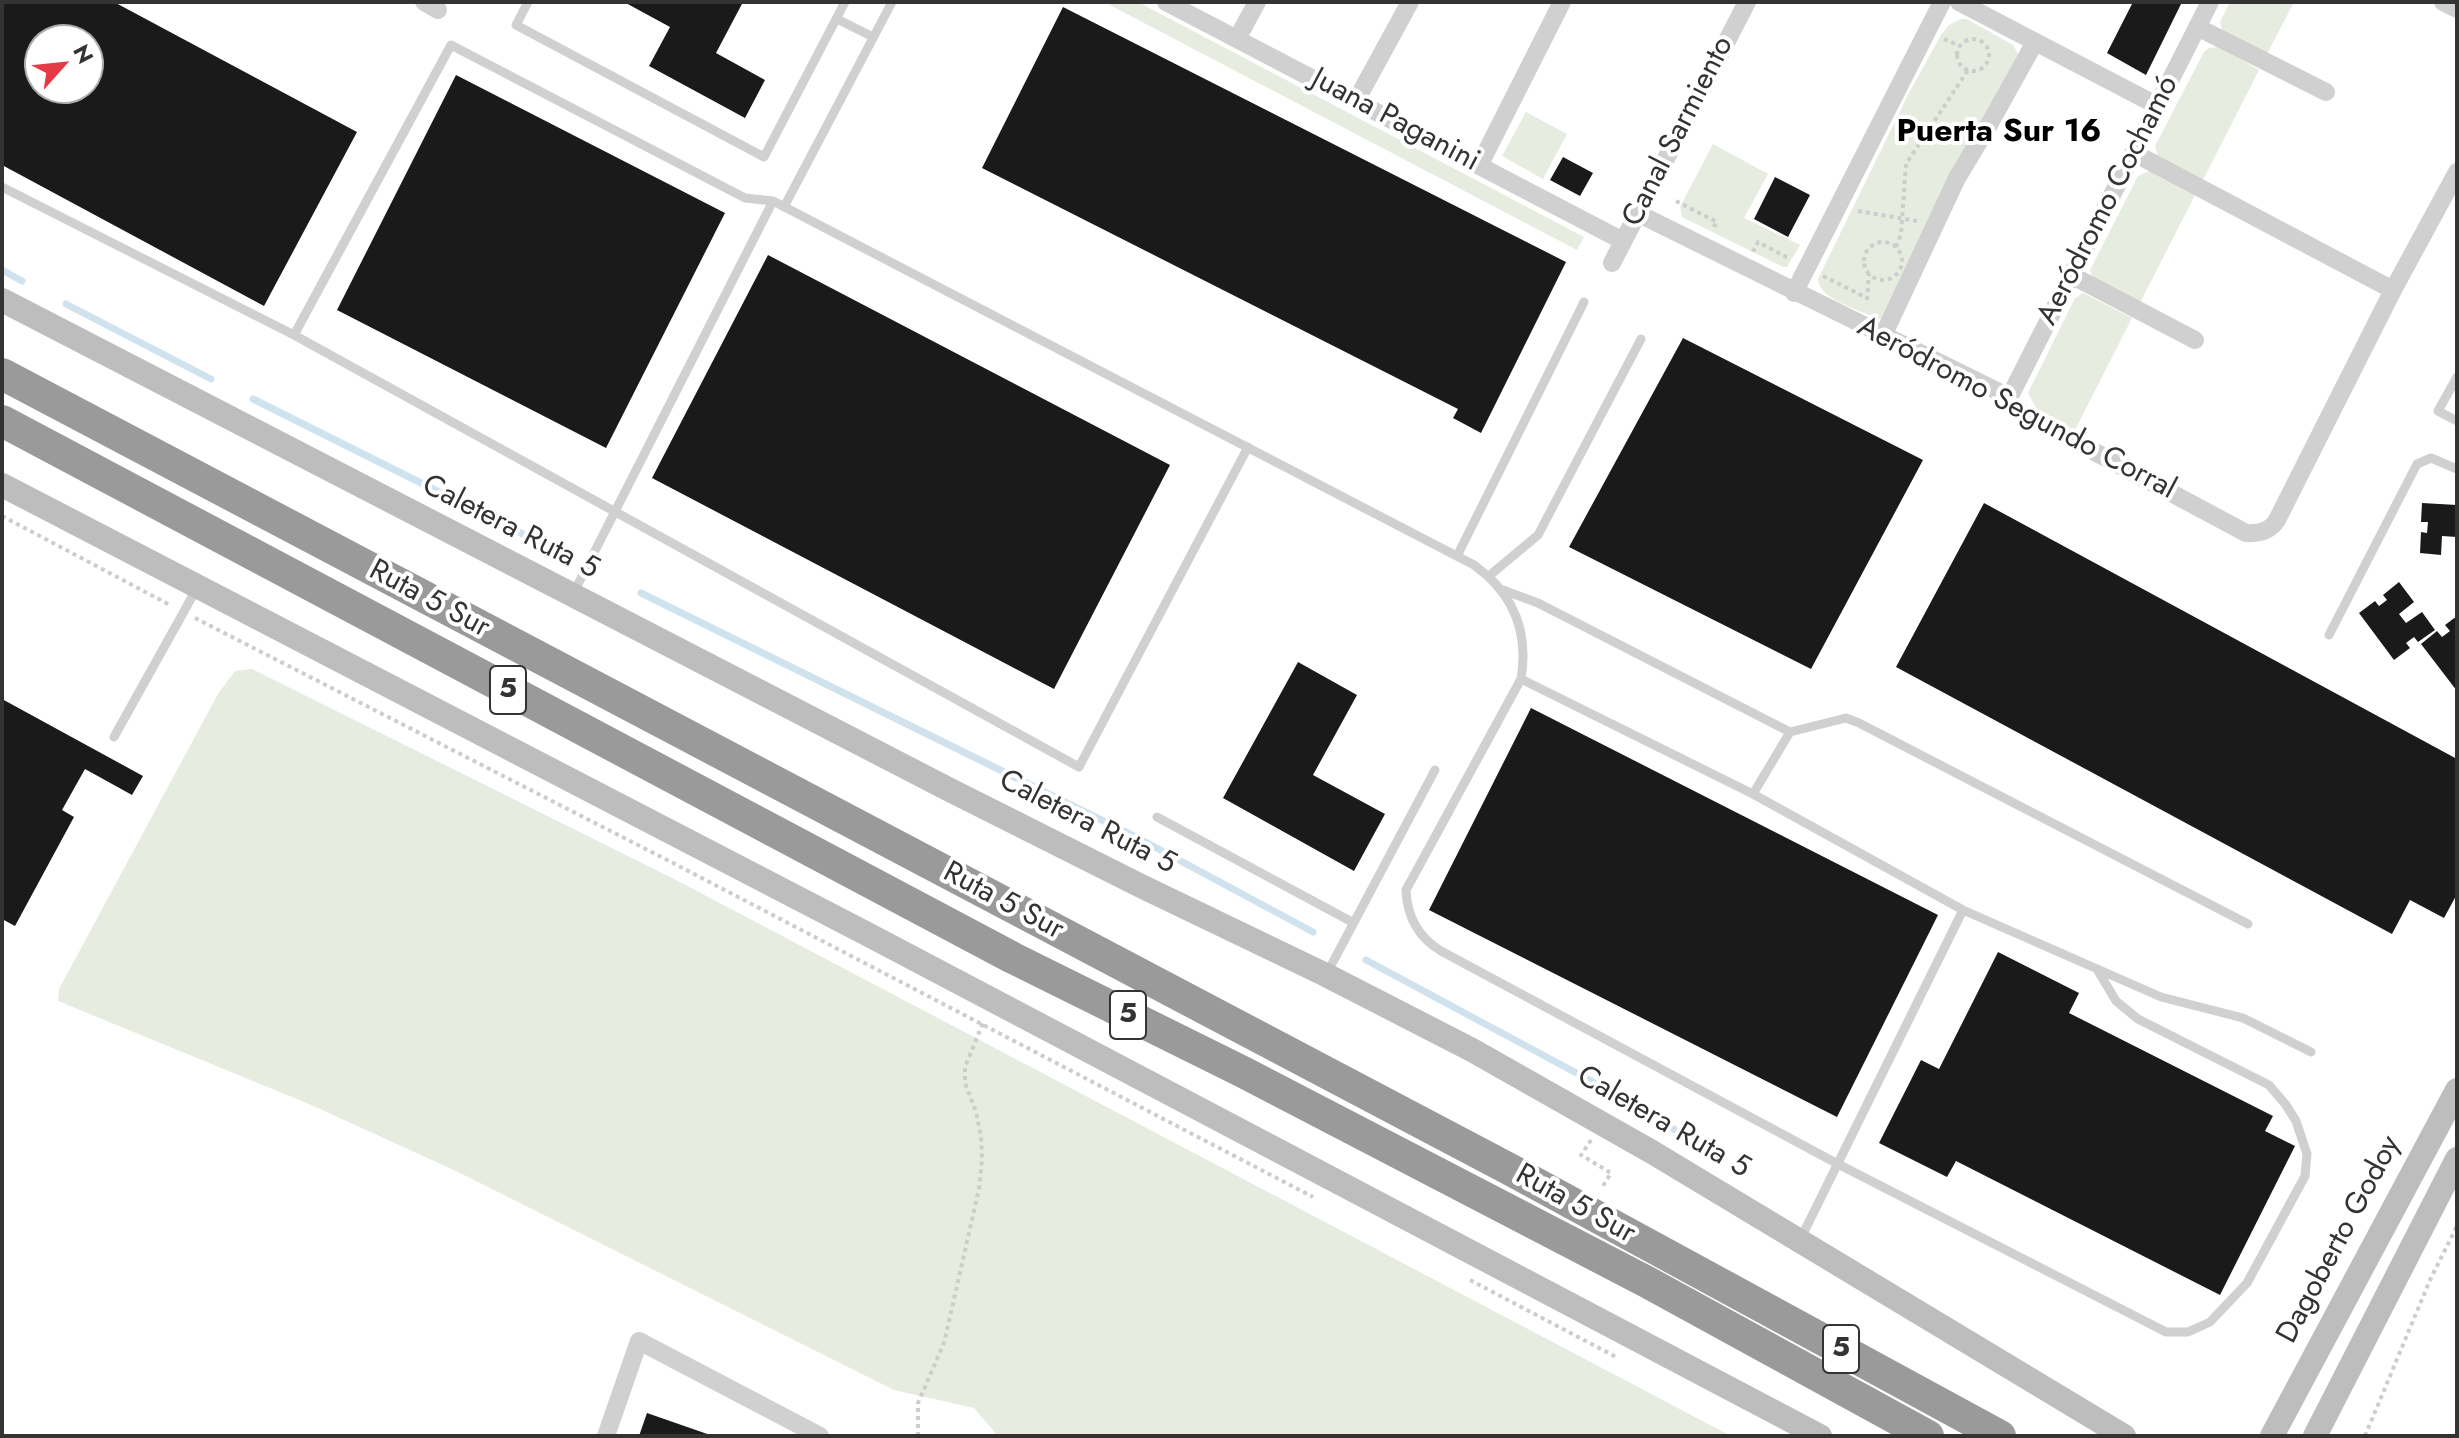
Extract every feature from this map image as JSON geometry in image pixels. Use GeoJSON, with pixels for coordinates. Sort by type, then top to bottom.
{"type":"FeatureCollection","features":[{"type":"Feature","properties":{"kind":"highway","name":"Ruta 5 Sur"},"geometry":{"type":"LineString","coordinates":[[2,374],[1588,1212],[2000,1436]]}},
{"type":"Feature","properties":{"kind":"highway","name":"Ruta 5 Sur"},"geometry":{"type":"LineString","coordinates":[[2,421],[1013,958],[1256,1078],[1647,1282],[1928,1436]]}},
{"type":"Feature","properties":{"kind":"street","name":"Juana Paganini"},"geometry":{"type":"LineString","coordinates":[[1166,2],[1623,241]]}},
{"type":"Feature","properties":{"kind":"street"},"geometry":{"type":"LineString","coordinates":[[1237,39],[1257,2]]}},
{"type":"Feature","properties":{"kind":"street"},"geometry":{"type":"LineString","coordinates":[[1356,101],[1410,2]]}},
{"type":"Feature","properties":{"kind":"street"},"geometry":{"type":"LineString","coordinates":[[1479,166],[1562,2]]}},
{"type":"Feature","properties":{"kind":"street","name":"Canal Sarmiento"},"geometry":{"type":"LineString","coordinates":[[1612,263],[1747,2]]}},
{"type":"Feature","properties":{"kind":"street"},"geometry":{"type":"LineString","coordinates":[[1794,293],[1942,2]]}},
{"type":"Feature","properties":{"kind":"street"},"geometry":{"type":"LineString","coordinates":[[1959,2],[2158,106]]}},
{"type":"Feature","properties":{"kind":"street","name":"Aeródromo Cochamó"},"geometry":{"type":"LineString","coordinates":[[2008,400],[2210,2]]}},
{"type":"Feature","properties":{"kind":"street"},"geometry":{"type":"LineString","coordinates":[[2443,2],[2457,9]]}},
{"type":"Feature","properties":{"kind":"street"},"geometry":{"type":"LineString","coordinates":[[2197,27],[2326,92]]}},
{"type":"Feature","properties":{"kind":"street"},"geometry":{"type":"LineString","coordinates":[[1883,336],[1957,178],[2035,42]]}},
{"type":"Feature","properties":{"kind":"street"},"geometry":{"type":"LineString","coordinates":[[2134,153],[2393,290],[2457,172]]}},
{"type":"Feature","properties":{"kind":"street","name":"Aeródromo Segundo Corral"},"geometry":{"type":"LineString","coordinates":[[1637,213],[1997,391],[2022,413],[2246,533],[2267,530],[2277,520],[2393,290]]}},
{"type":"Feature","properties":{"kind":"street"},"geometry":{"type":"LineString","coordinates":[[2071,275],[2195,340]]}},
{"type":"Feature","properties":{"kind":"street","name":"Caletera Ruta 5"},"geometry":{"type":"LineString","coordinates":[[2,300],[572,596],[1113,872],[1472,1050],[1602,1123],[2124,1436]]}},
{"type":"Feature","properties":{"kind":"street"},"geometry":{"type":"LineString","coordinates":[[2,485],[911,956],[1820,1436]]}},
{"type":"Feature","properties":{"kind":"street","name":"Dagoberto Godoy"},"geometry":{"type":"LineString","coordinates":[[2276,1428],[2457,1090]]}},
{"type":"Feature","properties":{"kind":"street"},"geometry":{"type":"LineString","coordinates":[[2315,1436],[2456,1162],[2425,1148]]}},
{"type":"Feature","properties":{"kind":"street"},"geometry":{"type":"LineString","coordinates":[[606,1436],[639,1341],[820,1436]]}},
{"type":"Feature","properties":{"kind":"lane"},"geometry":{"type":"LineString","coordinates":[[528,2],[516,25],[764,157],[845,2]]}},
{"type":"Feature","properties":{"kind":"lane"},"geometry":{"type":"LineString","coordinates":[[784,207],[892,2]]}},
{"type":"Feature","properties":{"kind":"lane"},"geometry":{"type":"LineString","coordinates":[[837,19],[873,37]]}},
{"type":"Feature","properties":{"kind":"lane"},"geometry":{"type":"LineString","coordinates":[[294,335],[451,45],[745,198],[773,201],[1457,556],[1489,576],[1502,590],[1520,624],[1524,661],[1521,679],[1406,890],[1408,910],[1417,930],[1441,951],[1836,1163],[2166,1332],[2188,1332],[2210,1322],[2247,1283],[2305,1176],[2308,1162],[2305,1145],[2286,1105],[2269,1085],[2138,1019],[2116,1001],[2097,969]]}},
{"type":"Feature","properties":{"kind":"lane"},"geometry":{"type":"LineString","coordinates":[[2,187],[294,335],[1079,767],[1248,447]]}},
{"type":"Feature","properties":{"kind":"lane"},"geometry":{"type":"LineString","coordinates":[[572,596],[773,201]]}},
{"type":"Feature","properties":{"kind":"lane"},"geometry":{"type":"LineString","coordinates":[[1457,556],[1584,302]]}},
{"type":"Feature","properties":{"kind":"lane"},"geometry":{"type":"LineString","coordinates":[[1489,576],[1538,535],[1641,339]]}},
{"type":"Feature","properties":{"kind":"lane"},"geometry":{"type":"LineString","coordinates":[[2457,377],[2438,411],[2457,421]]}},
{"type":"Feature","properties":{"kind":"lane"},"geometry":{"type":"LineString","coordinates":[[2329,635],[2417,464],[2431,458],[2457,469]]}},
{"type":"Feature","properties":{"kind":"lane"},"geometry":{"type":"LineString","coordinates":[[114,737],[197,588]]}},
{"type":"Feature","properties":{"kind":"lane"},"geometry":{"type":"LineString","coordinates":[[1502,590],[1538,603],[1790,732],[1846,718],[1859,723],[2248,924]]}},
{"type":"Feature","properties":{"kind":"lane"},"geometry":{"type":"LineString","coordinates":[[1521,679],[1753,794],[1963,910],[2175,1002],[2243,1018],[2311,1052]]}},
{"type":"Feature","properties":{"kind":"lane"},"geometry":{"type":"LineString","coordinates":[[1753,794],[1790,732]]}},
{"type":"Feature","properties":{"kind":"lane"},"geometry":{"type":"LineString","coordinates":[[1326,975],[1435,770]]}},
{"type":"Feature","properties":{"kind":"lane"},"geometry":{"type":"LineString","coordinates":[[1157,817],[1352,922]]}},
{"type":"Feature","properties":{"kind":"lane"},"geometry":{"type":"LineString","coordinates":[[1799,1241],[1963,910]]}},
{"type":"Feature","properties":{"kind":"path"},"geometry":{"type":"LineString","coordinates":[[1869,274],[1883,280],[1897,274],[1902,260],[1896,247],[1901,234],[1906,164],[1968,70],[1982,68],[1988,60],[1987,48],[1978,40],[1966,41],[1958,50],[1959,62],[1968,70]]}},
{"type":"Feature","properties":{"kind":"path"},"geometry":{"type":"LineString","coordinates":[[1676,201],[1717,222],[1713,229]]}},
{"type":"Feature","properties":{"kind":"path"},"geometry":{"type":"LineString","coordinates":[[1838,207],[1934,227]]}},
{"type":"Feature","properties":{"kind":"path"},"geometry":{"type":"LineString","coordinates":[[1740,243],[1754,250],[1758,242],[1867,298]]}},
{"type":"Feature","properties":{"kind":"path"},"geometry":{"type":"LineString","coordinates":[[1865,327],[1869,274],[1864,260],[1867,250],[1881,242],[1896,247]]}},
{"type":"Feature","properties":{"kind":"path"},"geometry":{"type":"LineString","coordinates":[[2,516],[1316,1199]]}},
{"type":"Feature","properties":{"kind":"path"},"geometry":{"type":"LineString","coordinates":[[918,1436],[918,1403],[944,1343],[979,1189],[981,1137],[965,1083],[965,1067],[986,1017]]}},
{"type":"Feature","properties":{"kind":"path"},"geometry":{"type":"LineString","coordinates":[[1588,1212],[1611,1173],[1581,1155],[1602,1123]]}},
{"type":"Feature","properties":{"kind":"path"},"geometry":{"type":"LineString","coordinates":[[2365,1436],[2430,1280],[2457,1226]]}},
{"type":"Feature","properties":{"kind":"path"},"geometry":{"type":"LineString","coordinates":[[1458,1273],[1618,1358]]}},
{"type":"Feature","properties":{"kind":"shaded area"},"geometry":{"type":"Polygon","coordinates":[[[1104,2],[1138,2],[1584,237],[1577,250],[1104,2]]]}},
{"type":"Feature","properties":{"kind":"shaded area"},"geometry":{"type":"Polygon","coordinates":[[[2230,2],[2294,2],[2266,56],[2222,30],[2220,22],[2230,2]]]}},
{"type":"Feature","properties":{"kind":"shaded area"},"geometry":{"type":"Polygon","coordinates":[[[1967,19],[2013,45],[2018,54],[1882,320],[1878,319],[1833,299],[1820,287],[1818,279],[1909,93],[1941,35],[1949,25],[1967,19]]]}},
{"type":"Feature","properties":{"kind":"shaded area"},"geometry":{"type":"Polygon","coordinates":[[[2220,47],[2259,70],[2203,180],[2158,156],[2155,146],[2204,52],[2220,47]]]}},
{"type":"Feature","properties":{"kind":"shaded area"},"geometry":{"type":"Polygon","coordinates":[[[1526,112],[1567,134],[1543,179],[1502,156],[1526,112]]]}},
{"type":"Feature","properties":{"kind":"shaded area"},"geometry":{"type":"Polygon","coordinates":[[[1713,144],[1768,174],[1744,218],[1800,245],[1787,267],[1682,217],[1680,207],[1713,144]]]}},
{"type":"Feature","properties":{"kind":"shaded area"},"geometry":{"type":"Polygon","coordinates":[[[2151,170],[2195,195],[2139,305],[2093,279],[2090,270],[2138,176],[2151,170]]]}},
{"type":"Feature","properties":{"kind":"shaded area"},"geometry":{"type":"Polygon","coordinates":[[[2083,293],[2132,318],[2075,430],[2038,411],[2028,393],[2075,298],[2083,293]]]}},
{"type":"Feature","properties":{"kind":"shaded area"},"geometry":{"type":"Polygon","coordinates":[[[252,669],[676,880],[1731,1436],[998,1436],[974,1408],[894,1390],[456,1171],[309,1104],[58,1001],[59,989],[218,694],[235,671],[252,669]]]}},
{"type":"Feature","properties":{"kind":"building"},"geometry":{"type":"Polygon","coordinates":[[[2,2],[114,2],[357,132],[264,306],[2,165],[2,2]]]}},
{"type":"Feature","properties":{"kind":"building"},"geometry":{"type":"Polygon","coordinates":[[[624,2],[743,2],[716,53],[765,80],[745,118],[649,66],[670,27],[624,2]]]}},
{"type":"Feature","properties":{"kind":"building"},"geometry":{"type":"Polygon","coordinates":[[[2133,2],[2182,2],[2146,75],[2107,53],[2133,2]]]}},
{"type":"Feature","properties":{"kind":"building"},"geometry":{"type":"Polygon","coordinates":[[[1063,7],[1566,262],[1481,433],[1453,418],[1458,409],[982,168],[1063,7]]]}},
{"type":"Feature","properties":{"kind":"building"},"geometry":{"type":"Polygon","coordinates":[[[456,75],[725,213],[606,448],[337,310],[456,75]]]}},
{"type":"Feature","properties":{"kind":"building"},"geometry":{"type":"Polygon","coordinates":[[[1563,157],[1593,173],[1580,196],[1550,180],[1563,157]]]}},
{"type":"Feature","properties":{"kind":"building"},"geometry":{"type":"Polygon","coordinates":[[[1775,177],[1810,195],[1788,237],[1754,219],[1775,177]]]}},
{"type":"Feature","properties":{"kind":"building"},"geometry":{"type":"Polygon","coordinates":[[[768,255],[1170,465],[1054,689],[652,478],[768,255]]]}},
{"type":"Feature","properties":{"kind":"building"},"geometry":{"type":"Polygon","coordinates":[[[1683,338],[1923,460],[1811,669],[1569,547],[1683,338]]]}},
{"type":"Feature","properties":{"kind":"building"},"geometry":{"type":"Polygon","coordinates":[[[1984,503],[2457,759],[2457,894],[2444,918],[2410,900],[2392,934],[1896,667],[1984,503]]]}},
{"type":"Feature","properties":{"kind":"building"},"geometry":{"type":"Polygon","coordinates":[[[2422,503],[2457,505],[2457,537],[2442,536],[2441,555],[2420,553],[2421,532],[2427,533],[2428,522],[2421,522],[2422,503]]]}},
{"type":"Feature","properties":{"kind":"building"},"geometry":{"type":"Polygon","coordinates":[[[2399,582],[2414,602],[2399,614],[2406,623],[2422,612],[2435,630],[2418,642],[2414,637],[2406,643],[2410,648],[2394,660],[2359,613],[2375,601],[2379,606],[2387,600],[2383,595],[2399,582]]]}},
{"type":"Feature","properties":{"kind":"building"},"geometry":{"type":"Polygon","coordinates":[[[2457,616],[2457,691],[2421,644],[2437,631],[2442,637],[2450,631],[2445,625],[2457,616]]]}},
{"type":"Feature","properties":{"kind":"building"},"geometry":{"type":"Polygon","coordinates":[[[1298,662],[1357,695],[1313,775],[1385,814],[1354,871],[1223,798],[1298,662]]]}},
{"type":"Feature","properties":{"kind":"building"},"geometry":{"type":"Polygon","coordinates":[[[2,699],[143,776],[132,795],[85,769],[62,810],[74,817],[15,926],[2,919],[2,699]]]}},
{"type":"Feature","properties":{"kind":"building"},"geometry":{"type":"Polygon","coordinates":[[[1531,708],[1938,915],[1837,1117],[1429,910],[1531,708]]]}},
{"type":"Feature","properties":{"kind":"building"},"geometry":{"type":"Polygon","coordinates":[[[1998,952],[2079,993],[2069,1013],[2273,1116],[2265,1131],[2295,1146],[2220,1295],[1956,1161],[1947,1177],[1879,1143],[1921,1060],[1939,1069],[1998,952]]]}},
{"type":"Feature","properties":{"kind":"building"},"geometry":{"type":"Polygon","coordinates":[[[647,1413],[713,1436],[639,1436],[647,1413]]]}},
{"type":"Feature","properties":{"kind":"waterway"},"geometry":{"type":"LineString","coordinates":[[2,270],[22,281]]}},
{"type":"Feature","properties":{"kind":"waterway"},"geometry":{"type":"LineString","coordinates":[[66,304],[211,379]]}},
{"type":"Feature","properties":{"kind":"waterway"},"geometry":{"type":"LineString","coordinates":[[253,399],[543,544]]}},
{"type":"Feature","properties":{"kind":"waterway"},"geometry":{"type":"LineString","coordinates":[[641,593],[1138,838],[1313,932]]}},
{"type":"Feature","properties":{"kind":"waterway"},"geometry":{"type":"LineString","coordinates":[[1366,960],[1608,1090],[1719,1156]]}},
{"type":"Feature","properties":{"kind":"district","name":"Puerta Sur 16"},"geometry":{"type":"Point","coordinates":[1999,133]}}]}
